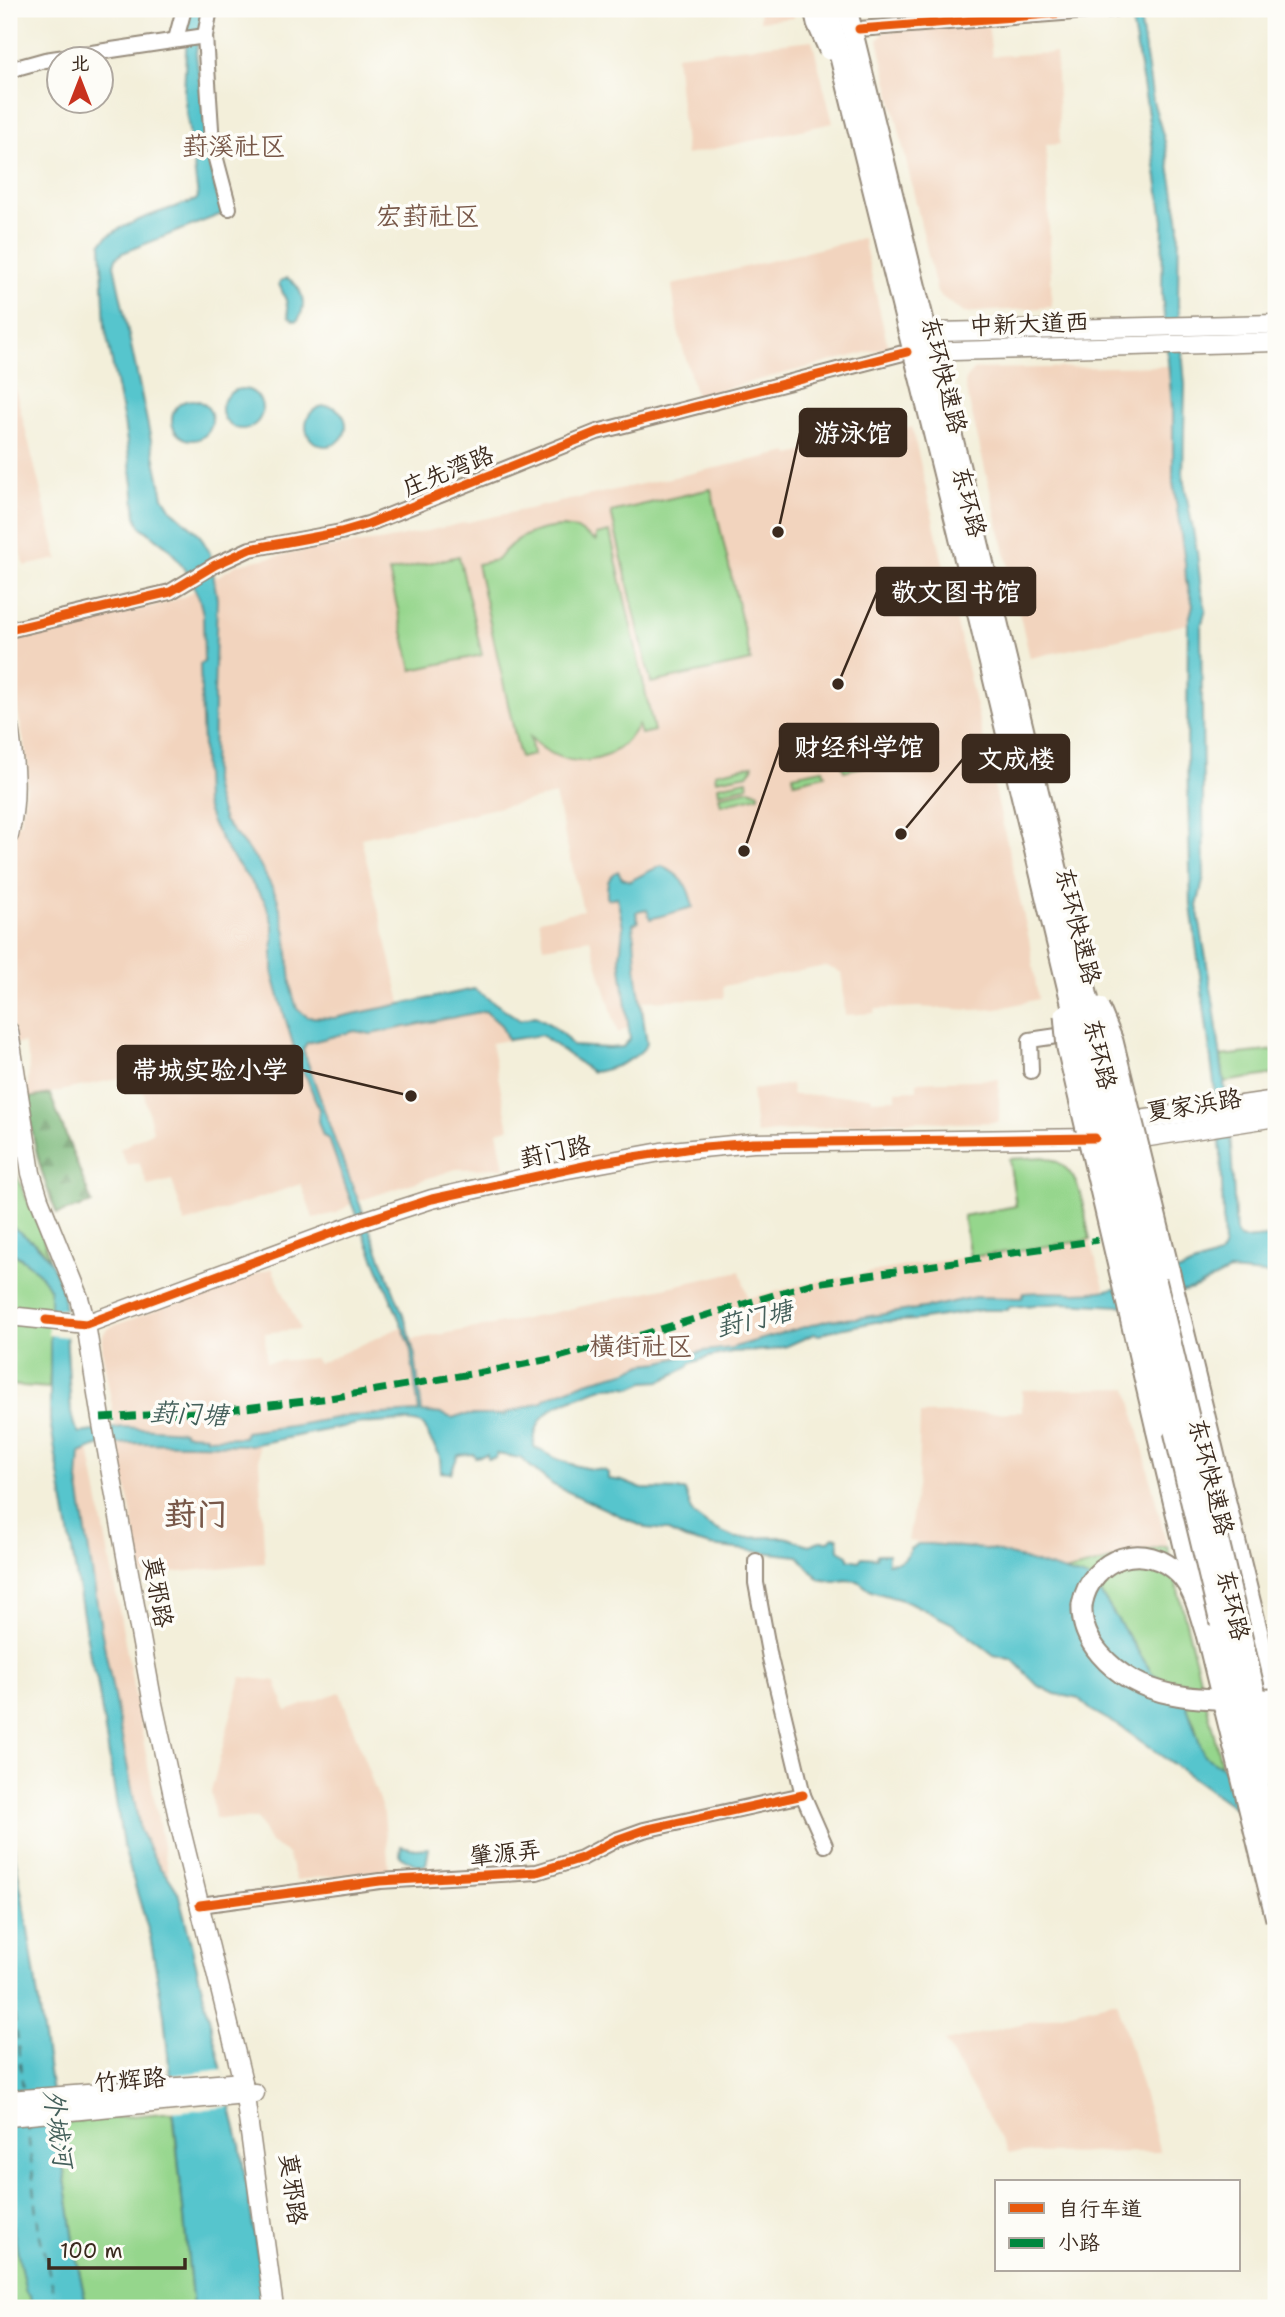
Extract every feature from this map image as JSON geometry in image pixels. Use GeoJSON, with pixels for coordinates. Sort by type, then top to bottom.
{"type":"FeatureCollection","features":[{"type":"Feature","properties":{"kind":"highway"},"geometry":{"type":"LineString","coordinates":[[814,9],[817,23],[849,95]]}},
{"type":"Feature","properties":{"kind":"highway","name":"东环快速路"},"geometry":{"type":"LineString","coordinates":[[828,9],[961,546],[1067,950],[1276,1778]]}},
{"type":"Feature","properties":{"kind":"highway","name":"东环快速路"},"geometry":{"type":"LineString","coordinates":[[847,9],[979,542],[1067,950],[1276,1856]]}},
{"type":"Feature","properties":{"kind":"highway"},"geometry":{"type":"LineString","coordinates":[[1067,950],[1113,1041],[1272,1689],[1274,1722]]}},
{"type":"Feature","properties":{"kind":"highway"},"geometry":{"type":"LineString","coordinates":[[1067,950],[1067,1048],[1192,1580],[1209,1614]]}},
{"type":"Feature","properties":{"kind":"highway"},"geometry":{"type":"LineString","coordinates":[[1272,1689],[1235,1699],[1221,1699],[1207,1699],[1178,1696],[1150,1689],[1118,1671],[1097,1650],[1083,1621],[1083,1598],[1094,1576],[1115,1560],[1143,1556],[1159,1560],[1172,1568],[1191,1590],[1206,1634],[1219,1689],[1223,1702],[1276,1919]]}},
{"type":"Feature","properties":{"kind":"main road","name":"东环路"},"geometry":{"type":"LineString","coordinates":[[821,9],[999,729],[1250,1785]]}},
{"type":"Feature","properties":{"kind":"main road","name":"东环路"},"geometry":{"type":"LineString","coordinates":[[854,9],[936,331],[1028,722],[1258,1666],[1272,1689]]}},
{"type":"Feature","properties":{"kind":"main road"},"geometry":{"type":"LineString","coordinates":[[849,122],[881,115]]}},
{"type":"Feature","properties":{"kind":"main road"},"geometry":{"type":"LineString","coordinates":[[894,301],[926,294]]}},
{"type":"Feature","properties":{"kind":"main road","name":"中新大道西"},"geometry":{"type":"LineString","coordinates":[[907,352],[1191,335],[1276,324]]}},
{"type":"Feature","properties":{"kind":"main road","name":"中新大道西"},"geometry":{"type":"LineString","coordinates":[[907,352],[936,331],[1162,336]]}},
{"type":"Feature","properties":{"kind":"main road","name":"中新大道西"},"geometry":{"type":"LineString","coordinates":[[1191,335],[1276,342]]}},
{"type":"Feature","properties":{"kind":"main road"},"geometry":{"type":"LineString","coordinates":[[999,729],[1028,722]]}},
{"type":"Feature","properties":{"kind":"main road"},"geometry":{"type":"LineString","coordinates":[[9,727],[15,779],[9,835]]}},
{"type":"Feature","properties":{"kind":"main road","name":"莫邪路"},"geometry":{"type":"LineString","coordinates":[[9,1031],[31,1173],[38,1199],[79,1298],[77,1323],[102,1425],[152,1699],[200,1905],[285,2308]]}},
{"type":"Feature","properties":{"kind":"main road","name":"夏家浜路"},"geometry":{"type":"LineString","coordinates":[[1095,1138],[1223,1116],[1276,1100]]}},
{"type":"Feature","properties":{"kind":"main road","name":"夏家浜路"},"geometry":{"type":"LineString","coordinates":[[1223,1116],[1276,1117]]}},
{"type":"Feature","properties":{"kind":"main road","name":"葑门路"},"geometry":{"type":"LineString","coordinates":[[9,1316],[77,1323],[446,1195],[602,1162],[702,1147],[753,1143],[1095,1138]]}},
{"type":"Feature","properties":{"kind":"main road"},"geometry":{"type":"LineString","coordinates":[[1224,1673],[1258,1666]]}},
{"type":"Feature","properties":{"kind":"main road"},"geometry":{"type":"LineString","coordinates":[[1228,1692],[1272,1689]]}},
{"type":"Feature","properties":{"kind":"main road"},"geometry":{"type":"LineString","coordinates":[[1237,1730],[1274,1722],[1276,1742]]}},
{"type":"Feature","properties":{"kind":"main road"},"geometry":{"type":"LineString","coordinates":[[1259,1822],[1276,1893]]}},
{"type":"Feature","properties":{"kind":"main road","name":"莫邪路"},"geometry":{"type":"LineString","coordinates":[[239,2090],[274,2308]]}},
{"type":"Feature","properties":{"kind":"main road","name":"竹辉路"},"geometry":{"type":"LineString","coordinates":[[9,2100],[239,2090]]}},
{"type":"Feature","properties":{"kind":"main road","name":"竹辉路"},"geometry":{"type":"LineString","coordinates":[[9,2117],[239,2090]]}},
{"type":"Feature","properties":{"kind":"street"},"geometry":{"type":"LineString","coordinates":[[179,39],[184,9]]}},
{"type":"Feature","properties":{"kind":"street"},"geometry":{"type":"LineString","coordinates":[[210,9],[205,36],[212,144],[229,208]]}},
{"type":"Feature","properties":{"kind":"street"},"geometry":{"type":"LineString","coordinates":[[859,29],[1114,9]]}},
{"type":"Feature","properties":{"kind":"street"},"geometry":{"type":"LineString","coordinates":[[9,70],[44,60],[205,36]]}},
{"type":"Feature","properties":{"kind":"street","name":"庄先湾路"},"geometry":{"type":"LineString","coordinates":[[9,630],[170,592],[250,548],[341,532],[368,524],[597,432],[907,352]]}},
{"type":"Feature","properties":{"kind":"street"},"geometry":{"type":"LineString","coordinates":[[1031,1071],[1030,1040],[1071,1034]]}},
{"type":"Feature","properties":{"kind":"street"},"geometry":{"type":"LineString","coordinates":[[756,1562],[756,1583],[770,1658],[803,1795],[825,1845]]}},
{"type":"Feature","properties":{"kind":"street","name":"肇源弄"},"geometry":{"type":"LineString","coordinates":[[200,1905],[380,1881],[537,1872],[582,1858],[616,1840],[644,1830],[803,1795]]}},
{"type":"Feature","properties":{"kind":"shaded area"},"geometry":{"type":"Polygon","coordinates":[[[759,9],[794,9],[794,18],[760,21],[759,9]]]}},
{"type":"Feature","properties":{"kind":"shaded area"},"geometry":{"type":"Polygon","coordinates":[[[988,24],[992,56],[1056,53],[1060,144],[1046,145],[1052,307],[963,313],[937,293],[878,40],[884,32],[988,24]]]}},
{"type":"Feature","properties":{"kind":"shaded area"},"geometry":{"type":"Polygon","coordinates":[[[812,40],[833,123],[686,155],[676,55],[812,40]]]}},
{"type":"Feature","properties":{"kind":"shaded area"},"geometry":{"type":"Polygon","coordinates":[[[863,238],[888,347],[696,396],[678,331],[672,285],[863,238]]]}},
{"type":"Feature","properties":{"kind":"shaded area"},"geometry":{"type":"Polygon","coordinates":[[[9,364],[58,559],[24,566],[9,497],[9,364]]]}},
{"type":"Feature","properties":{"kind":"shaded area"},"geometry":{"type":"Polygon","coordinates":[[[1169,366],[1175,504],[1186,580],[1193,605],[1188,624],[1030,658],[965,385],[966,379],[975,369],[1169,366]]]}},
{"type":"Feature","properties":{"kind":"shaded area"},"geometry":{"type":"Polygon","coordinates":[[[912,427],[1029,939],[1038,999],[997,1009],[918,1007],[875,1009],[874,1013],[845,1015],[842,973],[826,966],[723,986],[724,998],[643,1001],[645,1019],[618,1033],[590,939],[544,947],[539,920],[583,910],[555,795],[361,838],[407,1027],[485,1011],[501,1025],[508,1040],[491,1043],[509,1128],[497,1131],[504,1168],[456,1169],[358,1201],[337,1145],[332,1147],[352,1203],[337,1213],[313,1218],[301,1184],[185,1223],[172,1180],[148,1186],[139,1162],[127,1165],[120,1149],[153,1131],[139,1074],[28,1098],[29,1061],[24,1043],[9,1045],[9,825],[20,823],[28,763],[9,669],[10,641],[166,603],[187,595],[238,564],[309,550],[386,540],[912,427]]]}},
{"type":"Feature","properties":{"kind":"shaded area"},"geometry":{"type":"Polygon","coordinates":[[[999,1079],[999,1122],[882,1122],[756,1134],[752,1090],[791,1084],[792,1095],[896,1099],[896,1091],[917,1090],[917,1082],[999,1079]]]}},
{"type":"Feature","properties":{"kind":"shaded area"},"geometry":{"type":"Polygon","coordinates":[[[1090,1240],[1105,1290],[1102,1291],[1064,1294],[1032,1292],[1025,1293],[1022,1298],[982,1297],[858,1318],[829,1320],[731,1348],[643,1364],[586,1382],[542,1402],[501,1415],[461,1415],[453,1418],[422,1412],[346,1416],[245,1432],[245,1437],[206,1438],[205,1435],[184,1434],[183,1431],[116,1428],[102,1351],[103,1335],[113,1326],[272,1268],[300,1329],[265,1333],[266,1362],[314,1358],[318,1364],[403,1326],[409,1340],[520,1320],[740,1271],[748,1298],[810,1283],[912,1265],[1090,1240]]]}},
{"type":"Feature","properties":{"kind":"shaded area"},"geometry":{"type":"Polygon","coordinates":[[[1128,1388],[1167,1546],[1064,1572],[993,1550],[908,1541],[918,1480],[920,1414],[1022,1412],[1022,1390],[1128,1388]]]}},
{"type":"Feature","properties":{"kind":"shaded area"},"geometry":{"type":"Polygon","coordinates":[[[258,1443],[265,1563],[143,1576],[118,1444],[258,1443]]]}},
{"type":"Feature","properties":{"kind":"shaded area"},"geometry":{"type":"Polygon","coordinates":[[[89,1449],[169,1878],[159,1867],[140,1832],[101,1629],[78,1481],[80,1453],[89,1449]]]}},
{"type":"Feature","properties":{"kind":"shaded area"},"geometry":{"type":"Polygon","coordinates":[[[241,1677],[276,1681],[286,1711],[340,1692],[384,1814],[389,1870],[296,1880],[288,1854],[270,1843],[257,1819],[215,1818],[211,1792],[241,1677]]]}},
{"type":"Feature","properties":{"kind":"shaded area"},"geometry":{"type":"Polygon","coordinates":[[[1117,2001],[1160,2152],[1009,2153],[945,2042],[1117,2001]]]}},
{"type":"Feature","properties":{"kind":"green space"},"geometry":{"type":"Polygon","coordinates":[[[711,489],[751,661],[651,683],[611,512],[711,489]]]}},
{"type":"Feature","properties":{"kind":"green space"},"geometry":{"type":"Polygon","coordinates":[[[543,529],[577,529],[596,541],[596,535],[610,532],[654,731],[641,734],[638,725],[616,750],[588,761],[558,756],[543,749],[530,737],[533,755],[520,758],[477,564],[497,560],[511,545],[526,535],[543,529]]]}},
{"type":"Feature","properties":{"kind":"green space"},"geometry":{"type":"Polygon","coordinates":[[[459,556],[482,655],[412,670],[389,572],[459,556]]]}},
{"type":"Feature","properties":{"kind":"green space"},"geometry":{"type":"Polygon","coordinates":[[[879,756],[882,756],[884,762],[844,771],[842,764],[862,760],[863,763],[880,759],[879,756]]]}},
{"type":"Feature","properties":{"kind":"green space"},"geometry":{"type":"Polygon","coordinates":[[[753,765],[748,774],[716,780],[715,773],[753,765]]]}},
{"type":"Feature","properties":{"kind":"green space"},"geometry":{"type":"Polygon","coordinates":[[[823,769],[825,775],[794,782],[793,775],[823,769]]]}},
{"type":"Feature","properties":{"kind":"green space"},"geometry":{"type":"Polygon","coordinates":[[[747,780],[748,786],[719,793],[718,786],[747,780]]]}},
{"type":"Feature","properties":{"kind":"green space"},"geometry":{"type":"Polygon","coordinates":[[[750,789],[759,793],[759,796],[721,805],[719,796],[750,789]]]}},
{"type":"Feature","properties":{"kind":"green space"},"geometry":{"type":"Polygon","coordinates":[[[1276,1050],[1276,1074],[1224,1082],[1221,1056],[1276,1050]]]}},
{"type":"Feature","properties":{"kind":"green space"},"geometry":{"type":"Polygon","coordinates":[[[50,1094],[92,1203],[57,1214],[38,1158],[28,1098],[50,1094]]]}},
{"type":"Feature","properties":{"kind":"green space"},"geometry":{"type":"Polygon","coordinates":[[[9,1122],[15,1172],[40,1229],[50,1260],[41,1248],[9,1225],[9,1122]]]}},
{"type":"Feature","properties":{"kind":"green space"},"geometry":{"type":"Polygon","coordinates":[[[1043,1157],[1056,1161],[1073,1178],[1082,1201],[1090,1240],[970,1257],[963,1216],[1016,1206],[1009,1159],[1043,1157]]]}},
{"type":"Feature","properties":{"kind":"green space"},"geometry":{"type":"Polygon","coordinates":[[[9,1251],[38,1271],[49,1288],[52,1322],[49,1388],[9,1385],[9,1251]]]}},
{"type":"Feature","properties":{"kind":"green space"},"geometry":{"type":"Polygon","coordinates":[[[1167,1546],[1222,1767],[1203,1756],[1194,1723],[1177,1689],[1152,1673],[1089,1579],[1064,1572],[1167,1546]]]}},
{"type":"Feature","properties":{"kind":"green space"},"geometry":{"type":"Polygon","coordinates":[[[173,2112],[193,2308],[87,2308],[77,2261],[57,2123],[173,2112]]]}},
{"type":"Feature","properties":{"kind":"green space"},"geometry":{"type":"Polygon","coordinates":[[[9,2209],[26,2292],[30,2296],[32,2308],[9,2308],[9,2209]]]}},
{"type":"Feature","properties":{"kind":"water"},"geometry":{"type":"Polygon","coordinates":[[[191,9],[203,9],[196,53],[211,172],[222,214],[122,253],[116,258],[114,265],[163,497],[170,508],[199,534],[210,553],[217,599],[213,782],[216,797],[224,821],[259,863],[277,897],[286,933],[292,992],[297,1009],[308,1017],[334,1018],[474,989],[520,1020],[535,1016],[546,1022],[560,1032],[572,1046],[623,1047],[630,1039],[620,958],[623,927],[617,897],[607,899],[609,879],[618,871],[622,878],[630,881],[662,866],[684,882],[693,907],[650,919],[647,910],[636,912],[638,922],[633,924],[637,977],[647,1044],[637,1055],[607,1069],[592,1072],[541,1035],[508,1040],[501,1025],[485,1011],[371,1034],[355,1031],[307,1043],[303,1049],[336,1144],[406,1322],[415,1356],[422,1412],[452,1418],[461,1415],[501,1415],[542,1402],[545,1398],[586,1382],[628,1371],[643,1364],[731,1348],[829,1320],[930,1307],[975,1297],[1022,1298],[1024,1293],[1081,1293],[1110,1289],[1180,1271],[1219,1256],[1224,1247],[1221,1153],[1191,905],[1187,757],[1188,624],[1193,605],[1186,580],[1173,482],[1173,416],[1162,293],[1163,221],[1130,9],[1135,9],[1140,18],[1153,101],[1165,142],[1179,223],[1178,304],[1185,385],[1183,477],[1206,609],[1201,627],[1204,877],[1197,906],[1224,1082],[1236,1234],[1245,1239],[1276,1236],[1276,1275],[1229,1271],[1193,1289],[1120,1306],[1063,1303],[1009,1307],[1008,1310],[982,1310],[916,1320],[875,1322],[820,1335],[814,1334],[771,1350],[732,1352],[709,1357],[691,1363],[661,1381],[644,1382],[631,1388],[604,1388],[560,1404],[541,1420],[534,1447],[568,1463],[604,1470],[608,1473],[608,1479],[642,1489],[683,1490],[693,1514],[709,1526],[735,1538],[785,1537],[809,1545],[829,1541],[833,1537],[838,1538],[839,1550],[848,1555],[848,1559],[859,1561],[862,1557],[876,1558],[877,1554],[888,1554],[888,1563],[902,1560],[910,1549],[918,1544],[993,1550],[1089,1579],[1152,1673],[1177,1689],[1185,1701],[1204,1756],[1222,1767],[1243,1793],[1276,1789],[1276,1813],[1252,1817],[1239,1811],[1121,1727],[1091,1710],[1079,1699],[1055,1694],[1037,1685],[1013,1660],[994,1655],[953,1624],[909,1602],[871,1591],[858,1581],[835,1582],[819,1579],[798,1556],[711,1546],[685,1539],[666,1530],[646,1528],[553,1485],[520,1458],[497,1454],[496,1458],[487,1459],[487,1455],[458,1455],[451,1473],[441,1472],[438,1453],[424,1426],[419,1423],[362,1423],[251,1445],[131,1443],[97,1446],[80,1453],[78,1481],[101,1629],[140,1831],[159,1867],[178,1892],[240,2145],[266,2308],[193,2308],[164,2015],[150,1936],[123,1845],[97,1680],[91,1662],[50,1421],[50,1291],[33,1267],[9,1251],[9,1225],[40,1248],[57,1276],[64,1302],[71,1412],[79,1433],[123,1427],[184,1431],[184,1434],[206,1435],[206,1438],[244,1437],[245,1432],[346,1416],[419,1412],[410,1345],[353,1207],[329,1139],[323,1136],[318,1121],[319,1110],[307,1078],[300,1068],[273,975],[273,925],[265,901],[227,850],[212,823],[205,803],[200,664],[204,662],[203,614],[187,573],[169,548],[140,526],[136,516],[124,422],[105,327],[101,244],[107,237],[129,224],[198,197],[184,94],[187,31],[191,9]]]}},
{"type":"Feature","properties":{"kind":"water"},"geometry":{"type":"Polygon","coordinates":[[[287,278],[302,296],[303,308],[295,321],[289,317],[279,284],[287,278]]]}},
{"type":"Feature","properties":{"kind":"water"},"geometry":{"type":"Polygon","coordinates":[[[242,389],[256,395],[262,409],[256,423],[242,429],[228,423],[222,409],[228,395],[242,389]]]}},
{"type":"Feature","properties":{"kind":"water"},"geometry":{"type":"Polygon","coordinates":[[[192,400],[200,401],[206,406],[211,412],[211,428],[206,434],[200,439],[192,440],[184,439],[178,434],[173,428],[172,420],[173,412],[178,406],[184,401],[192,400]]]}},
{"type":"Feature","properties":{"kind":"water"},"geometry":{"type":"Polygon","coordinates":[[[326,406],[334,407],[340,412],[345,418],[345,434],[340,440],[334,445],[326,446],[318,445],[312,440],[307,434],[306,426],[307,418],[312,412],[318,407],[326,406]]]}},
{"type":"Feature","properties":{"kind":"water"},"geometry":{"type":"Polygon","coordinates":[[[9,1822],[28,1930],[77,2261],[87,2308],[32,2308],[30,2296],[26,2293],[9,2209],[12,2200],[9,2181],[9,1822]]]}},
{"type":"Feature","properties":{"kind":"water"},"geometry":{"type":"Polygon","coordinates":[[[401,1846],[429,1848],[426,1865],[418,1866],[400,1856],[401,1846]]]}},
{"type":"Feature","properties":{"kind":"pier"},"geometry":{"type":"Polygon","coordinates":[[[47,1308],[68,1310],[67,1337],[48,1335],[47,1308]]]}},
{"type":"Feature","properties":{"kind":"pier"},"geometry":{"type":"Polygon","coordinates":[[[223,2069],[230,2107],[170,2112],[166,2076],[223,2069]]]}},
{"type":"Feature","properties":{"kind":"ferry route"},"geometry":{"type":"LineString","coordinates":[[9,1967],[23,2090]]}},
{"type":"Feature","properties":{"kind":"ferry route"},"geometry":{"type":"LineString","coordinates":[[27,2123],[39,2232],[58,2308]]}},
{"type":"Feature","properties":{"kind":"marked path"},"geometry":{"type":"LineString","coordinates":[[101,1418],[228,1410],[330,1398],[500,1369],[555,1358],[641,1335],[810,1284],[1098,1240]]}},
{"type":"Feature","properties":{"kind":"cycle path"},"geometry":{"type":"LineString","coordinates":[[859,29],[1114,9]]}},
{"type":"Feature","properties":{"kind":"cycle path"},"geometry":{"type":"LineString","coordinates":[[9,630],[170,592],[215,565],[250,549],[341,532],[368,524],[597,432],[907,352]]}},
{"type":"Feature","properties":{"kind":"cycle path"},"geometry":{"type":"LineString","coordinates":[[46,1320],[86,1324],[367,1220],[432,1199],[602,1162],[692,1148],[753,1143],[1095,1138]]}},
{"type":"Feature","properties":{"kind":"cycle path"},"geometry":{"type":"LineString","coordinates":[[200,1905],[380,1881],[537,1872],[582,1858],[616,1840],[644,1830],[803,1795]]}},
{"type":"Feature","properties":{"kind":"place","name":"游泳馆"},"geometry":{"type":"Point","coordinates":[778,532]}},
{"type":"Feature","properties":{"kind":"place","name":"敬文图书馆"},"geometry":{"type":"Point","coordinates":[838,684]}},
{"type":"Feature","properties":{"kind":"place","name":"文成楼"},"geometry":{"type":"Point","coordinates":[901,834]}},
{"type":"Feature","properties":{"kind":"place","name":"财经科学馆"},"geometry":{"type":"Point","coordinates":[744,851]}},
{"type":"Feature","properties":{"kind":"place","name":"带城实验小学"},"geometry":{"type":"Point","coordinates":[411,1096]}},
{"type":"Feature","properties":{"kind":"district","name":"葑溪社区"},"geometry":{"type":"Point","coordinates":[234,145]}},
{"type":"Feature","properties":{"kind":"district","name":"宏葑社区"},"geometry":{"type":"Point","coordinates":[428,215]}},
{"type":"Feature","properties":{"kind":"district","name":"横街社区"},"geometry":{"type":"Point","coordinates":[641,1345]}},
{"type":"Feature","properties":{"kind":"district","name":"葑门"},"geometry":{"type":"Point","coordinates":[196,1513]}},
{"type":"Feature","properties":{"kind":"water label","name":"葑门塘"},"geometry":{"type":"Point","coordinates":[754,1318]}},
{"type":"Feature","properties":{"kind":"water label","name":"葑门塘"},"geometry":{"type":"Point","coordinates":[189,1413]}},
{"type":"Feature","properties":{"kind":"water label","name":"外城河"},"geometry":{"type":"Point","coordinates":[59,2128]}}]}
